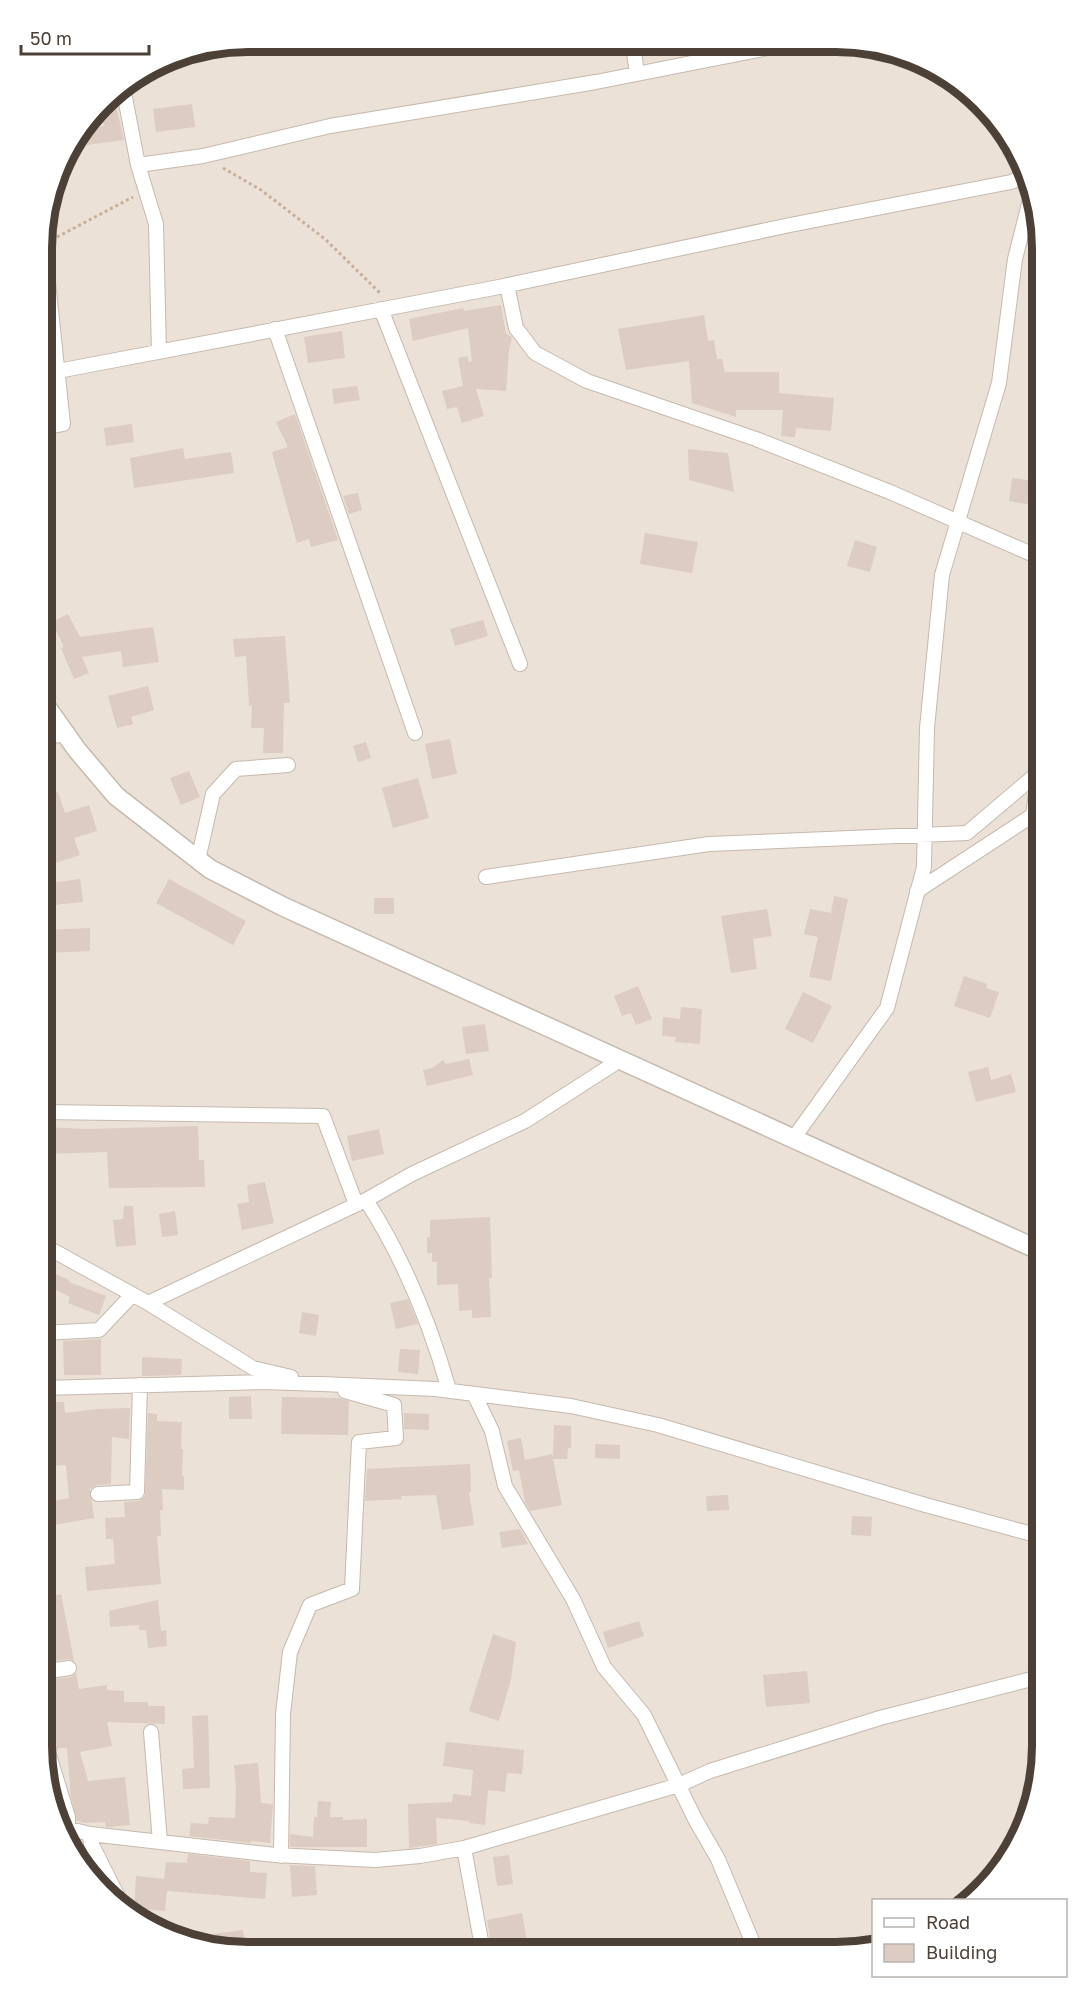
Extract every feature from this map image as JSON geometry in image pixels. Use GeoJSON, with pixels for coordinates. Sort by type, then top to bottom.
{"type":"FeatureCollection","features":[{"type":"Feature","properties":{"kind":"street"},"geometry":{"type":"LineString","coordinates":[[634,52],[637,74]]}},
{"type":"Feature","properties":{"kind":"street"},"geometry":{"type":"LineString","coordinates":[[138,165],[203,156],[330,126],[637,74],[748,52]]}},
{"type":"Feature","properties":{"kind":"street"},"geometry":{"type":"LineString","coordinates":[[125,97],[138,165],[156,224],[159,352]]}},
{"type":"Feature","properties":{"kind":"street"},"geometry":{"type":"LineString","coordinates":[[58,371],[507,285],[1019,179]]}},
{"type":"Feature","properties":{"kind":"street"},"geometry":{"type":"LineString","coordinates":[[793,1138],[886,1008],[918,891],[924,867],[927,728],[942,575],[999,382],[1015,259],[1028,208]]}},
{"type":"Feature","properties":{"kind":"street"},"geometry":{"type":"LineString","coordinates":[[52,284],[63,424],[52,426]]}},
{"type":"Feature","properties":{"kind":"street"},"geometry":{"type":"LineString","coordinates":[[507,285],[516,328],[535,353],[587,381],[756,439],[890,492],[1033,555]]}},
{"type":"Feature","properties":{"kind":"street"},"geometry":{"type":"LineString","coordinates":[[387,308],[520,664]]}},
{"type":"Feature","properties":{"kind":"street"},"geometry":{"type":"LineString","coordinates":[[275,329],[415,733]]}},
{"type":"Feature","properties":{"kind":"street"},"geometry":{"type":"LineString","coordinates":[[52,715],[116,796],[210,869],[284,907],[1032,1247]]}},
{"type":"Feature","properties":{"kind":"street"},"geometry":{"type":"LineString","coordinates":[[52,736],[66,735]]}},
{"type":"Feature","properties":{"kind":"street"},"geometry":{"type":"LineString","coordinates":[[198,860],[213,794],[236,769],[288,765]]}},
{"type":"Feature","properties":{"kind":"street"},"geometry":{"type":"LineString","coordinates":[[486,877],[709,844],[967,833],[1033,778]]}},
{"type":"Feature","properties":{"kind":"street"},"geometry":{"type":"LineString","coordinates":[[918,891],[1033,815]]}},
{"type":"Feature","properties":{"kind":"street"},"geometry":{"type":"LineString","coordinates":[[148,1303],[361,1202],[412,1173],[525,1121],[620,1060]]}},
{"type":"Feature","properties":{"kind":"street"},"geometry":{"type":"LineString","coordinates":[[52,1112],[323,1116],[361,1202],[411,1283],[434,1339],[449,1390]]}},
{"type":"Feature","properties":{"kind":"street"},"geometry":{"type":"LineString","coordinates":[[52,1250],[148,1303],[253,1368],[322,1384],[394,1405],[396,1438],[359,1442],[352,1589],[310,1605],[290,1652],[283,1714],[281,1856]]}},
{"type":"Feature","properties":{"kind":"street"},"geometry":{"type":"LineString","coordinates":[[52,1332],[99,1330],[132,1295]]}},
{"type":"Feature","properties":{"kind":"street"},"geometry":{"type":"LineString","coordinates":[[52,1388],[263,1382],[322,1384],[449,1390],[571,1406],[658,1425],[922,1504],[1032,1534]]}},
{"type":"Feature","properties":{"kind":"street"},"geometry":{"type":"LineString","coordinates":[[98,1494],[137,1492],[140,1385]]}},
{"type":"Feature","properties":{"kind":"street"},"geometry":{"type":"LineString","coordinates":[[474,1394],[492,1431],[505,1486],[573,1599],[604,1666],[644,1715],[695,1819],[718,1859],[752,1942]]}},
{"type":"Feature","properties":{"kind":"street"},"geometry":{"type":"LineString","coordinates":[[52,1671],[69,1668]]}},
{"type":"Feature","properties":{"kind":"street"},"geometry":{"type":"LineString","coordinates":[[71,1829],[90,1834],[281,1856],[375,1860],[420,1856],[464,1848],[679,1785],[710,1771],[880,1718],[1032,1679]]}},
{"type":"Feature","properties":{"kind":"street"},"geometry":{"type":"LineString","coordinates":[[151,1732],[160,1842]]}},
{"type":"Feature","properties":{"kind":"street"},"geometry":{"type":"LineString","coordinates":[[54,1771],[67,1820]]}},
{"type":"Feature","properties":{"kind":"street"},"geometry":{"type":"LineString","coordinates":[[90,1834],[91,1843],[114,1889]]}},
{"type":"Feature","properties":{"kind":"street"},"geometry":{"type":"LineString","coordinates":[[464,1848],[481,1942]]}},
{"type":"Feature","properties":{"kind":"path"},"geometry":{"type":"LineString","coordinates":[[203,156],[261,190],[325,239],[387,308]]}},
{"type":"Feature","properties":{"kind":"path"},"geometry":{"type":"LineString","coordinates":[[53,239],[146,191]]}},
{"type":"Feature","properties":{"kind":"shaded area"},"geometry":{"type":"Polygon","coordinates":[[[249,52],[837,52],[875,56],[923,73],[966,101],[984,119],[999,140],[1022,185],[1031,223],[1033,249],[1032,1759],[1029,1785],[1022,1810],[1012,1833],[992,1866],[959,1899],[872,1899],[872,1939],[849,1942],[223,1941],[173,1928],[119,1894],[101,1876],[86,1855],[63,1810],[56,1785],[52,1746],[52,249],[54,223],[67,173],[79,150],[101,119],[119,101],[150,79],[173,67],[210,56],[249,52]]]}},
{"type":"Feature","properties":{"kind":"building"},"geometry":{"type":"Polygon","coordinates":[[[116,104],[124,140],[82,146],[95,127],[104,126],[102,118],[116,104]]]}},
{"type":"Feature","properties":{"kind":"building"},"geometry":{"type":"Polygon","coordinates":[[[192,104],[195,127],[156,132],[153,109],[192,104]]]}},
{"type":"Feature","properties":{"kind":"building"},"geometry":{"type":"Polygon","coordinates":[[[501,305],[506,334],[512,337],[506,391],[476,389],[484,416],[462,423],[457,407],[447,409],[442,391],[463,386],[458,358],[467,356],[469,362],[472,361],[468,328],[413,341],[409,319],[463,308],[464,311],[501,305]]]}},
{"type":"Feature","properties":{"kind":"building"},"geometry":{"type":"Polygon","coordinates":[[[704,315],[708,341],[714,340],[717,359],[722,359],[725,372],[779,372],[779,393],[834,398],[831,431],[796,428],[795,437],[781,436],[783,410],[736,410],[736,417],[692,403],[689,361],[626,370],[618,329],[704,315]]]}},
{"type":"Feature","properties":{"kind":"building"},"geometry":{"type":"Polygon","coordinates":[[[342,331],[345,358],[308,363],[304,337],[342,331]]]}},
{"type":"Feature","properties":{"kind":"building"},"geometry":{"type":"Polygon","coordinates":[[[357,386],[360,400],[334,404],[332,389],[357,386]]]}},
{"type":"Feature","properties":{"kind":"building"},"geometry":{"type":"Polygon","coordinates":[[[295,414],[338,540],[311,547],[309,539],[297,543],[272,452],[288,447],[276,422],[295,414]]]}},
{"type":"Feature","properties":{"kind":"building"},"geometry":{"type":"Polygon","coordinates":[[[132,424],[134,442],[106,446],[104,428],[132,424]]]}},
{"type":"Feature","properties":{"kind":"building"},"geometry":{"type":"Polygon","coordinates":[[[183,448],[185,459],[231,452],[234,473],[134,488],[130,458],[183,448]]]}},
{"type":"Feature","properties":{"kind":"building"},"geometry":{"type":"Polygon","coordinates":[[[688,449],[728,453],[734,492],[689,480],[688,449]]]}},
{"type":"Feature","properties":{"kind":"building"},"geometry":{"type":"Polygon","coordinates":[[[1012,478],[1033,481],[1032,505],[1009,501],[1012,478]]]}},
{"type":"Feature","properties":{"kind":"building"},"geometry":{"type":"Polygon","coordinates":[[[358,493],[362,510],[349,514],[343,496],[358,493]]]}},
{"type":"Feature","properties":{"kind":"building"},"geometry":{"type":"Polygon","coordinates":[[[645,533],[698,542],[692,573],[640,564],[645,533]]]}},
{"type":"Feature","properties":{"kind":"building"},"geometry":{"type":"Polygon","coordinates":[[[855,540],[877,547],[870,572],[847,566],[855,540]]]}},
{"type":"Feature","properties":{"kind":"building"},"geometry":{"type":"Polygon","coordinates":[[[68,614],[80,637],[153,627],[159,662],[123,667],[121,651],[82,657],[89,673],[74,679],[61,648],[64,647],[52,622],[68,614]]]}},
{"type":"Feature","properties":{"kind":"building"},"geometry":{"type":"Polygon","coordinates":[[[483,620],[488,636],[455,646],[450,629],[483,620]]]}},
{"type":"Feature","properties":{"kind":"building"},"geometry":{"type":"Polygon","coordinates":[[[285,636],[290,703],[284,703],[283,753],[263,753],[264,728],[251,728],[252,705],[249,706],[246,656],[235,657],[233,639],[285,636]]]}},
{"type":"Feature","properties":{"kind":"building"},"geometry":{"type":"Polygon","coordinates":[[[148,686],[154,710],[131,717],[133,724],[117,728],[108,696],[148,686]]]}},
{"type":"Feature","properties":{"kind":"building"},"geometry":{"type":"Polygon","coordinates":[[[450,739],[457,774],[432,779],[425,744],[450,739]]]}},
{"type":"Feature","properties":{"kind":"building"},"geometry":{"type":"Polygon","coordinates":[[[366,742],[371,758],[358,762],[353,746],[366,742]]]}},
{"type":"Feature","properties":{"kind":"building"},"geometry":{"type":"Polygon","coordinates":[[[189,771],[200,797],[181,805],[170,778],[189,771]]]}},
{"type":"Feature","properties":{"kind":"building"},"geometry":{"type":"Polygon","coordinates":[[[418,778],[429,818],[393,828],[382,788],[418,778]]]}},
{"type":"Feature","properties":{"kind":"building"},"geometry":{"type":"Polygon","coordinates":[[[58,792],[65,813],[89,805],[97,831],[74,838],[80,855],[52,864],[52,794],[58,792]]]}},
{"type":"Feature","properties":{"kind":"building"},"geometry":{"type":"Polygon","coordinates":[[[80,879],[83,902],[52,905],[52,883],[80,879]]]}},
{"type":"Feature","properties":{"kind":"building"},"geometry":{"type":"Polygon","coordinates":[[[169,879],[246,921],[233,945],[156,903],[169,879]]]}},
{"type":"Feature","properties":{"kind":"building"},"geometry":{"type":"Polygon","coordinates":[[[834,896],[848,899],[831,981],[809,977],[818,937],[804,934],[810,909],[831,913],[834,896]]]}},
{"type":"Feature","properties":{"kind":"building"},"geometry":{"type":"Polygon","coordinates":[[[374,898],[394,898],[394,914],[374,914],[374,898]]]}},
{"type":"Feature","properties":{"kind":"building"},"geometry":{"type":"Polygon","coordinates":[[[767,909],[772,936],[753,939],[757,969],[731,973],[721,916],[767,909]]]}},
{"type":"Feature","properties":{"kind":"building"},"geometry":{"type":"Polygon","coordinates":[[[90,928],[90,951],[52,953],[52,930],[90,928]]]}},
{"type":"Feature","properties":{"kind":"building"},"geometry":{"type":"Polygon","coordinates":[[[964,976],[987,984],[986,988],[999,992],[990,1018],[954,1006],[964,976]]]}},
{"type":"Feature","properties":{"kind":"building"},"geometry":{"type":"Polygon","coordinates":[[[638,986],[652,1019],[636,1025],[631,1013],[622,1016],[614,996],[638,986]]]}},
{"type":"Feature","properties":{"kind":"building"},"geometry":{"type":"Polygon","coordinates":[[[803,992],[832,1006],[813,1043],[785,1029],[803,992]]]}},
{"type":"Feature","properties":{"kind":"building"},"geometry":{"type":"Polygon","coordinates":[[[681,1007],[702,1009],[700,1044],[675,1042],[676,1037],[662,1036],[663,1017],[680,1019],[681,1007]]]}},
{"type":"Feature","properties":{"kind":"building"},"geometry":{"type":"Polygon","coordinates":[[[485,1024],[489,1051],[466,1054],[462,1027],[485,1024]]]}},
{"type":"Feature","properties":{"kind":"building"},"geometry":{"type":"Polygon","coordinates":[[[469,1059],[473,1075],[427,1086],[423,1070],[432,1068],[443,1060],[446,1064],[469,1059]]]}},
{"type":"Feature","properties":{"kind":"building"},"geometry":{"type":"Polygon","coordinates":[[[988,1067],[991,1080],[1011,1074],[1016,1092],[976,1102],[968,1072],[988,1067]]]}},
{"type":"Feature","properties":{"kind":"building"},"geometry":{"type":"Polygon","coordinates":[[[198,1126],[199,1160],[204,1160],[205,1187],[109,1188],[107,1152],[52,1154],[52,1127],[87,1129],[198,1126]]]}},
{"type":"Feature","properties":{"kind":"building"},"geometry":{"type":"Polygon","coordinates":[[[379,1129],[384,1154],[352,1161],[347,1136],[379,1129]]]}},
{"type":"Feature","properties":{"kind":"building"},"geometry":{"type":"Polygon","coordinates":[[[265,1182],[274,1223],[242,1230],[237,1204],[249,1202],[247,1185],[265,1182]]]}},
{"type":"Feature","properties":{"kind":"building"},"geometry":{"type":"Polygon","coordinates":[[[124,1206],[133,1206],[136,1245],[116,1247],[113,1220],[123,1219],[124,1206]]]}},
{"type":"Feature","properties":{"kind":"building"},"geometry":{"type":"Polygon","coordinates":[[[175,1211],[178,1235],[162,1237],[159,1214],[175,1211]]]}},
{"type":"Feature","properties":{"kind":"building"},"geometry":{"type":"Polygon","coordinates":[[[490,1217],[491,1317],[472,1318],[472,1310],[459,1311],[458,1284],[437,1285],[437,1262],[432,1262],[432,1253],[427,1253],[430,1220],[490,1217]]]}},
{"type":"Feature","properties":{"kind":"building"},"geometry":{"type":"Polygon","coordinates":[[[56,1274],[69,1282],[106,1296],[99,1315],[68,1303],[70,1297],[52,1288],[52,1276],[56,1274]]]}},
{"type":"Feature","properties":{"kind":"building"},"geometry":{"type":"Polygon","coordinates":[[[408,1299],[418,1324],[396,1329],[390,1303],[408,1299]]]}},
{"type":"Feature","properties":{"kind":"building"},"geometry":{"type":"Polygon","coordinates":[[[302,1312],[319,1315],[316,1336],[299,1333],[302,1312]]]}},
{"type":"Feature","properties":{"kind":"building"},"geometry":{"type":"Polygon","coordinates":[[[101,1339],[101,1375],[64,1375],[63,1341],[101,1339]]]}},
{"type":"Feature","properties":{"kind":"building"},"geometry":{"type":"Polygon","coordinates":[[[400,1349],[420,1350],[418,1374],[398,1372],[400,1349]]]}},
{"type":"Feature","properties":{"kind":"building"},"geometry":{"type":"Polygon","coordinates":[[[142,1357],[182,1359],[181,1375],[142,1376],[142,1357]]]}},
{"type":"Feature","properties":{"kind":"building"},"geometry":{"type":"Polygon","coordinates":[[[251,1396],[252,1419],[229,1419],[229,1397],[251,1396]]]}},
{"type":"Feature","properties":{"kind":"building"},"geometry":{"type":"Polygon","coordinates":[[[282,1397],[339,1398],[349,1401],[348,1435],[281,1434],[282,1397]]]}},
{"type":"Feature","properties":{"kind":"building"},"geometry":{"type":"Polygon","coordinates":[[[52,1402],[64,1402],[65,1413],[130,1408],[129,1439],[112,1437],[111,1484],[97,1485],[90,1489],[94,1518],[52,1525],[52,1501],[69,1498],[66,1465],[52,1466],[52,1402]]]}},
{"type":"Feature","properties":{"kind":"building"},"geometry":{"type":"Polygon","coordinates":[[[148,1413],[157,1414],[157,1421],[182,1422],[184,1490],[162,1489],[161,1536],[157,1536],[161,1584],[87,1591],[85,1567],[115,1564],[113,1539],[106,1539],[105,1518],[125,1517],[124,1502],[138,1501],[145,1496],[148,1413]]]}},
{"type":"Feature","properties":{"kind":"building"},"geometry":{"type":"Polygon","coordinates":[[[404,1413],[429,1414],[429,1430],[404,1429],[404,1413]]]}},
{"type":"Feature","properties":{"kind":"building"},"geometry":{"type":"Polygon","coordinates":[[[554,1425],[571,1426],[571,1448],[568,1448],[567,1459],[553,1459],[562,1505],[530,1511],[525,1502],[519,1470],[513,1471],[507,1441],[521,1438],[525,1460],[552,1454],[553,1457],[554,1425]]]}},
{"type":"Feature","properties":{"kind":"building"},"geometry":{"type":"Polygon","coordinates":[[[595,1444],[620,1445],[620,1459],[595,1458],[595,1444]]]}},
{"type":"Feature","properties":{"kind":"building"},"geometry":{"type":"Polygon","coordinates":[[[470,1464],[471,1492],[469,1492],[474,1525],[442,1530],[436,1495],[401,1496],[402,1499],[365,1501],[367,1469],[470,1464]]]}},
{"type":"Feature","properties":{"kind":"building"},"geometry":{"type":"Polygon","coordinates":[[[728,1495],[729,1510],[707,1511],[706,1496],[728,1495]]]}},
{"type":"Feature","properties":{"kind":"building"},"geometry":{"type":"Polygon","coordinates":[[[852,1516],[872,1517],[871,1536],[851,1535],[852,1516]]]}},
{"type":"Feature","properties":{"kind":"building"},"geometry":{"type":"Polygon","coordinates":[[[520,1529],[528,1544],[502,1548],[499,1532],[520,1529]]]}},
{"type":"Feature","properties":{"kind":"building"},"geometry":{"type":"Polygon","coordinates":[[[61,1594],[74,1661],[68,1659],[52,1661],[52,1596],[61,1594]]]}},
{"type":"Feature","properties":{"kind":"building"},"geometry":{"type":"Polygon","coordinates":[[[158,1600],[161,1631],[166,1630],[167,1646],[148,1648],[146,1630],[139,1630],[139,1625],[110,1627],[109,1611],[158,1600]]]}},
{"type":"Feature","properties":{"kind":"building"},"geometry":{"type":"Polygon","coordinates":[[[639,1621],[644,1636],[608,1648],[603,1632],[639,1621]]]}},
{"type":"Feature","properties":{"kind":"building"},"geometry":{"type":"Polygon","coordinates":[[[493,1634],[516,1642],[511,1679],[499,1721],[469,1711],[493,1634]]]}},
{"type":"Feature","properties":{"kind":"building"},"geometry":{"type":"Polygon","coordinates":[[[807,1671],[810,1703],[766,1707],[763,1675],[807,1671]]]}},
{"type":"Feature","properties":{"kind":"building"},"geometry":{"type":"Polygon","coordinates":[[[76,1673],[79,1689],[107,1685],[107,1690],[124,1691],[124,1702],[148,1702],[148,1706],[165,1706],[165,1724],[107,1722],[112,1746],[80,1752],[88,1781],[125,1777],[130,1825],[106,1827],[105,1822],[77,1821],[71,1797],[67,1748],[59,1748],[57,1751],[52,1735],[54,1679],[71,1677],[76,1673]]]}},
{"type":"Feature","properties":{"kind":"building"},"geometry":{"type":"Polygon","coordinates":[[[208,1715],[210,1788],[183,1789],[182,1769],[194,1768],[192,1716],[208,1715]]]}},
{"type":"Feature","properties":{"kind":"building"},"geometry":{"type":"Polygon","coordinates":[[[446,1742],[524,1750],[522,1774],[507,1773],[505,1792],[488,1790],[485,1825],[436,1818],[437,1844],[409,1848],[408,1804],[452,1802],[453,1794],[471,1796],[473,1770],[443,1766],[446,1742]]]}},
{"type":"Feature","properties":{"kind":"building"},"geometry":{"type":"Polygon","coordinates":[[[258,1763],[261,1803],[273,1804],[270,1843],[189,1836],[191,1823],[208,1824],[209,1817],[235,1818],[234,1765],[258,1763]]]}},
{"type":"Feature","properties":{"kind":"building"},"geometry":{"type":"Polygon","coordinates":[[[318,1801],[331,1802],[330,1817],[343,1817],[343,1820],[367,1819],[367,1847],[290,1847],[290,1834],[313,1837],[318,1801]]]}},
{"type":"Feature","properties":{"kind":"building"},"geometry":{"type":"Polygon","coordinates":[[[188,1854],[250,1861],[250,1872],[267,1873],[265,1899],[167,1891],[165,1911],[139,1909],[134,1905],[136,1876],[164,1879],[166,1862],[187,1863],[188,1854]]]}},
{"type":"Feature","properties":{"kind":"building"},"geometry":{"type":"Polygon","coordinates":[[[509,1855],[513,1884],[497,1886],[493,1857],[509,1855]]]}},
{"type":"Feature","properties":{"kind":"building"},"geometry":{"type":"Polygon","coordinates":[[[290,1865],[315,1866],[317,1895],[292,1897],[290,1865]]]}},
{"type":"Feature","properties":{"kind":"building"},"geometry":{"type":"Polygon","coordinates":[[[522,1913],[527,1942],[491,1942],[487,1920],[522,1913]]]}},
{"type":"Feature","properties":{"kind":"building"},"geometry":{"type":"Polygon","coordinates":[[[243,1930],[245,1942],[223,1941],[198,1936],[243,1930]]]}}]}
